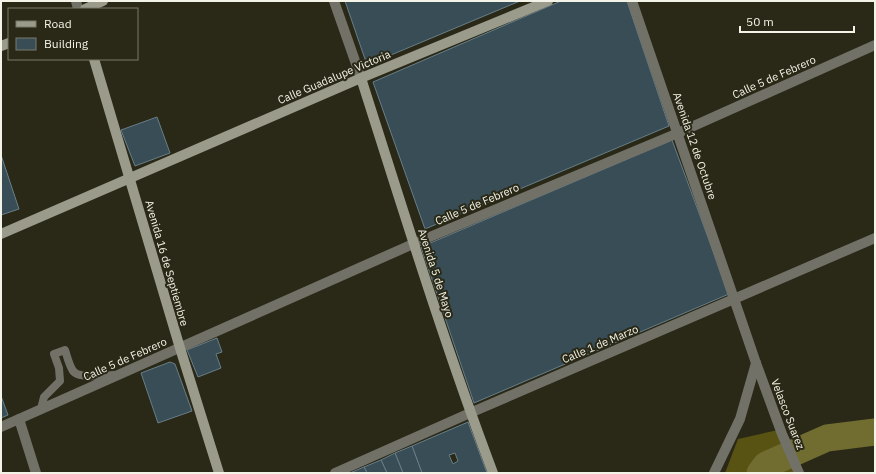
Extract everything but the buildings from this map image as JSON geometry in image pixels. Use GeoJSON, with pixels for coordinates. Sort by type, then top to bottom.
{"type":"FeatureCollection","features":[{"type":"Feature","properties":{"kind":"main road"},"geometry":{"type":"LineString","coordinates":[[87,8],[103,1]]}},
{"type":"Feature","properties":{"kind":"main road","name":"Calle Guadalupe Victoria"},"geometry":{"type":"LineString","coordinates":[[1,234],[361,78],[548,1]]}},
{"type":"Feature","properties":{"kind":"main road","name":"Avenida 16 de Septiembre"},"geometry":{"type":"LineString","coordinates":[[94,60],[180,348],[219,473]]}},
{"type":"Feature","properties":{"kind":"main road","name":"Avenida 5 de Mayo"},"geometry":{"type":"LineString","coordinates":[[361,78],[413,244],[470,413],[493,473]]}},
{"type":"Feature","properties":{"kind":"street"},"geometry":{"type":"LineString","coordinates":[[334,1],[361,78]]}},
{"type":"Feature","properties":{"kind":"street","name":"Avenida 12 de Octubre"},"geometry":{"type":"LineString","coordinates":[[632,1],[756,363]]}},
{"type":"Feature","properties":{"kind":"street","name":"Calle 5 de Febrero"},"geometry":{"type":"LineString","coordinates":[[1,427],[413,244],[678,133],[875,45]]}},
{"type":"Feature","properties":{"kind":"street","name":"Calle 1 de Marzo"},"geometry":{"type":"LineString","coordinates":[[335,473],[875,238]]}},
{"type":"Feature","properties":{"kind":"street"},"geometry":{"type":"LineString","coordinates":[[714,473],[740,419],[756,363]]}},
{"type":"Feature","properties":{"kind":"street","name":"Velasco Suarez"},"geometry":{"type":"LineString","coordinates":[[756,363],[782,434],[799,473]]}},
{"type":"Feature","properties":{"kind":"street"},"geometry":{"type":"LineString","coordinates":[[19,419],[36,473]]}},
{"type":"Feature","properties":{"kind":"lane"},"geometry":{"type":"LineString","coordinates":[[41,409],[44,397],[60,381],[59,368],[54,354],[64,350],[73,372],[76,374],[91,376],[119,375]]}},
{"type":"Feature","properties":{"kind":"shaded area"},"geometry":{"type":"Polygon","coordinates":[[[778,430],[794,473],[725,473],[738,439],[778,430]]]}},
{"type":"Feature","properties":{"kind":"waterway"},"geometry":{"type":"LineString","coordinates":[[760,473],[766,465],[827,438],[875,432]]}}]}
